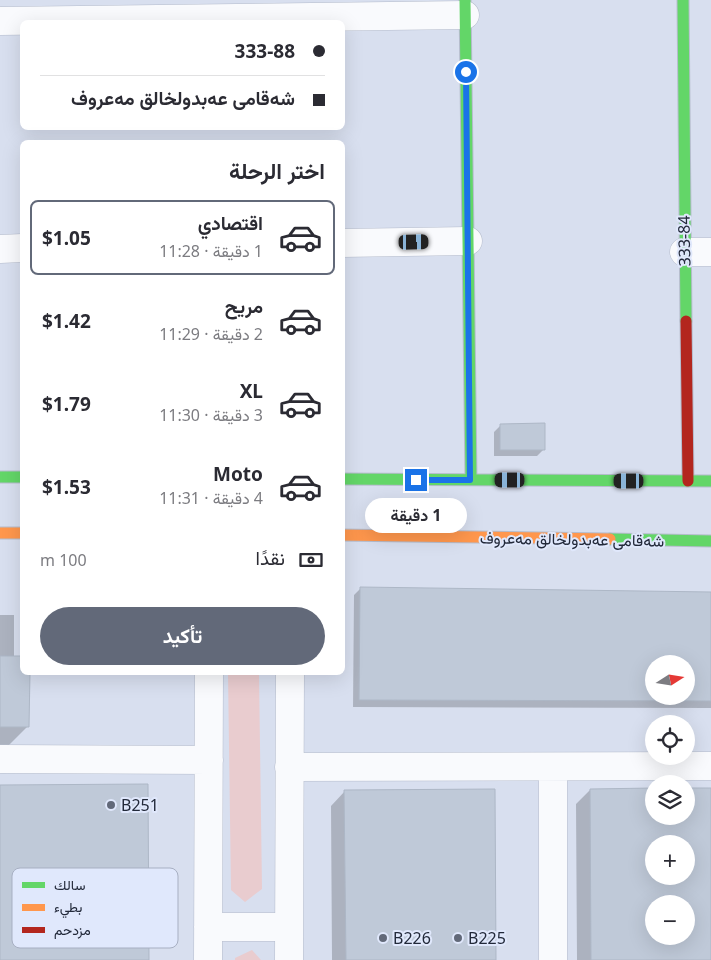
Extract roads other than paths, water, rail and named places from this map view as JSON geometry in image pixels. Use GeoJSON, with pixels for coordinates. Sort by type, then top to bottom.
{"type":"FeatureCollection","features":[{"type":"Feature","properties":{"kind":"street","name":"333-84"},"geometry":{"type":"LineString","coordinates":[[683,0],[684,252],[688,481]]}},
{"type":"Feature","properties":{"kind":"street"},"geometry":{"type":"LineString","coordinates":[[0,22],[92,11],[465,8],[470,480]]}},
{"type":"Feature","properties":{"kind":"street"},"geometry":{"type":"LineString","coordinates":[[345,243],[468,241]]}},
{"type":"Feature","properties":{"kind":"street"},"geometry":{"type":"LineString","coordinates":[[0,249],[20,248]]}},
{"type":"Feature","properties":{"kind":"street"},"geometry":{"type":"LineString","coordinates":[[684,252],[711,252]]}},
{"type":"Feature","properties":{"kind":"street"},"geometry":{"type":"LineString","coordinates":[[0,477],[20,477]]}},
{"type":"Feature","properties":{"kind":"street"},"geometry":{"type":"LineString","coordinates":[[345,479],[711,481]]}},
{"type":"Feature","properties":{"kind":"street"},"geometry":{"type":"LineString","coordinates":[[0,533],[20,533]]}},
{"type":"Feature","properties":{"kind":"street","name":"شەقامی عەبدولخالق مەعروف"},"geometry":{"type":"LineString","coordinates":[[345,534],[711,541]]}},
{"type":"Feature","properties":{"kind":"street"},"geometry":{"type":"LineString","coordinates":[[208,960],[209,675]]}},
{"type":"Feature","properties":{"kind":"street"},"geometry":{"type":"LineString","coordinates":[[289,960],[290,675]]}},
{"type":"Feature","properties":{"kind":"street"},"geometry":{"type":"LineString","coordinates":[[0,759],[209,760]]}},
{"type":"Feature","properties":{"kind":"street"},"geometry":{"type":"LineString","coordinates":[[289,767],[711,766]]}},
{"type":"Feature","properties":{"kind":"street"},"geometry":{"type":"LineString","coordinates":[[553,960],[554,767]]}},
{"type":"Feature","properties":{"kind":"street"},"geometry":{"type":"LineString","coordinates":[[208,927],[289,927]]}},
{"type":"Feature","properties":{"kind":"place","name":"B251"},"geometry":{"type":"Point","coordinates":[111,805]}},
{"type":"Feature","properties":{"kind":"place","name":"B226"},"geometry":{"type":"Point","coordinates":[383,938]}},
{"type":"Feature","properties":{"kind":"place","name":"B225"},"geometry":{"type":"Point","coordinates":[458,938]}}]}
